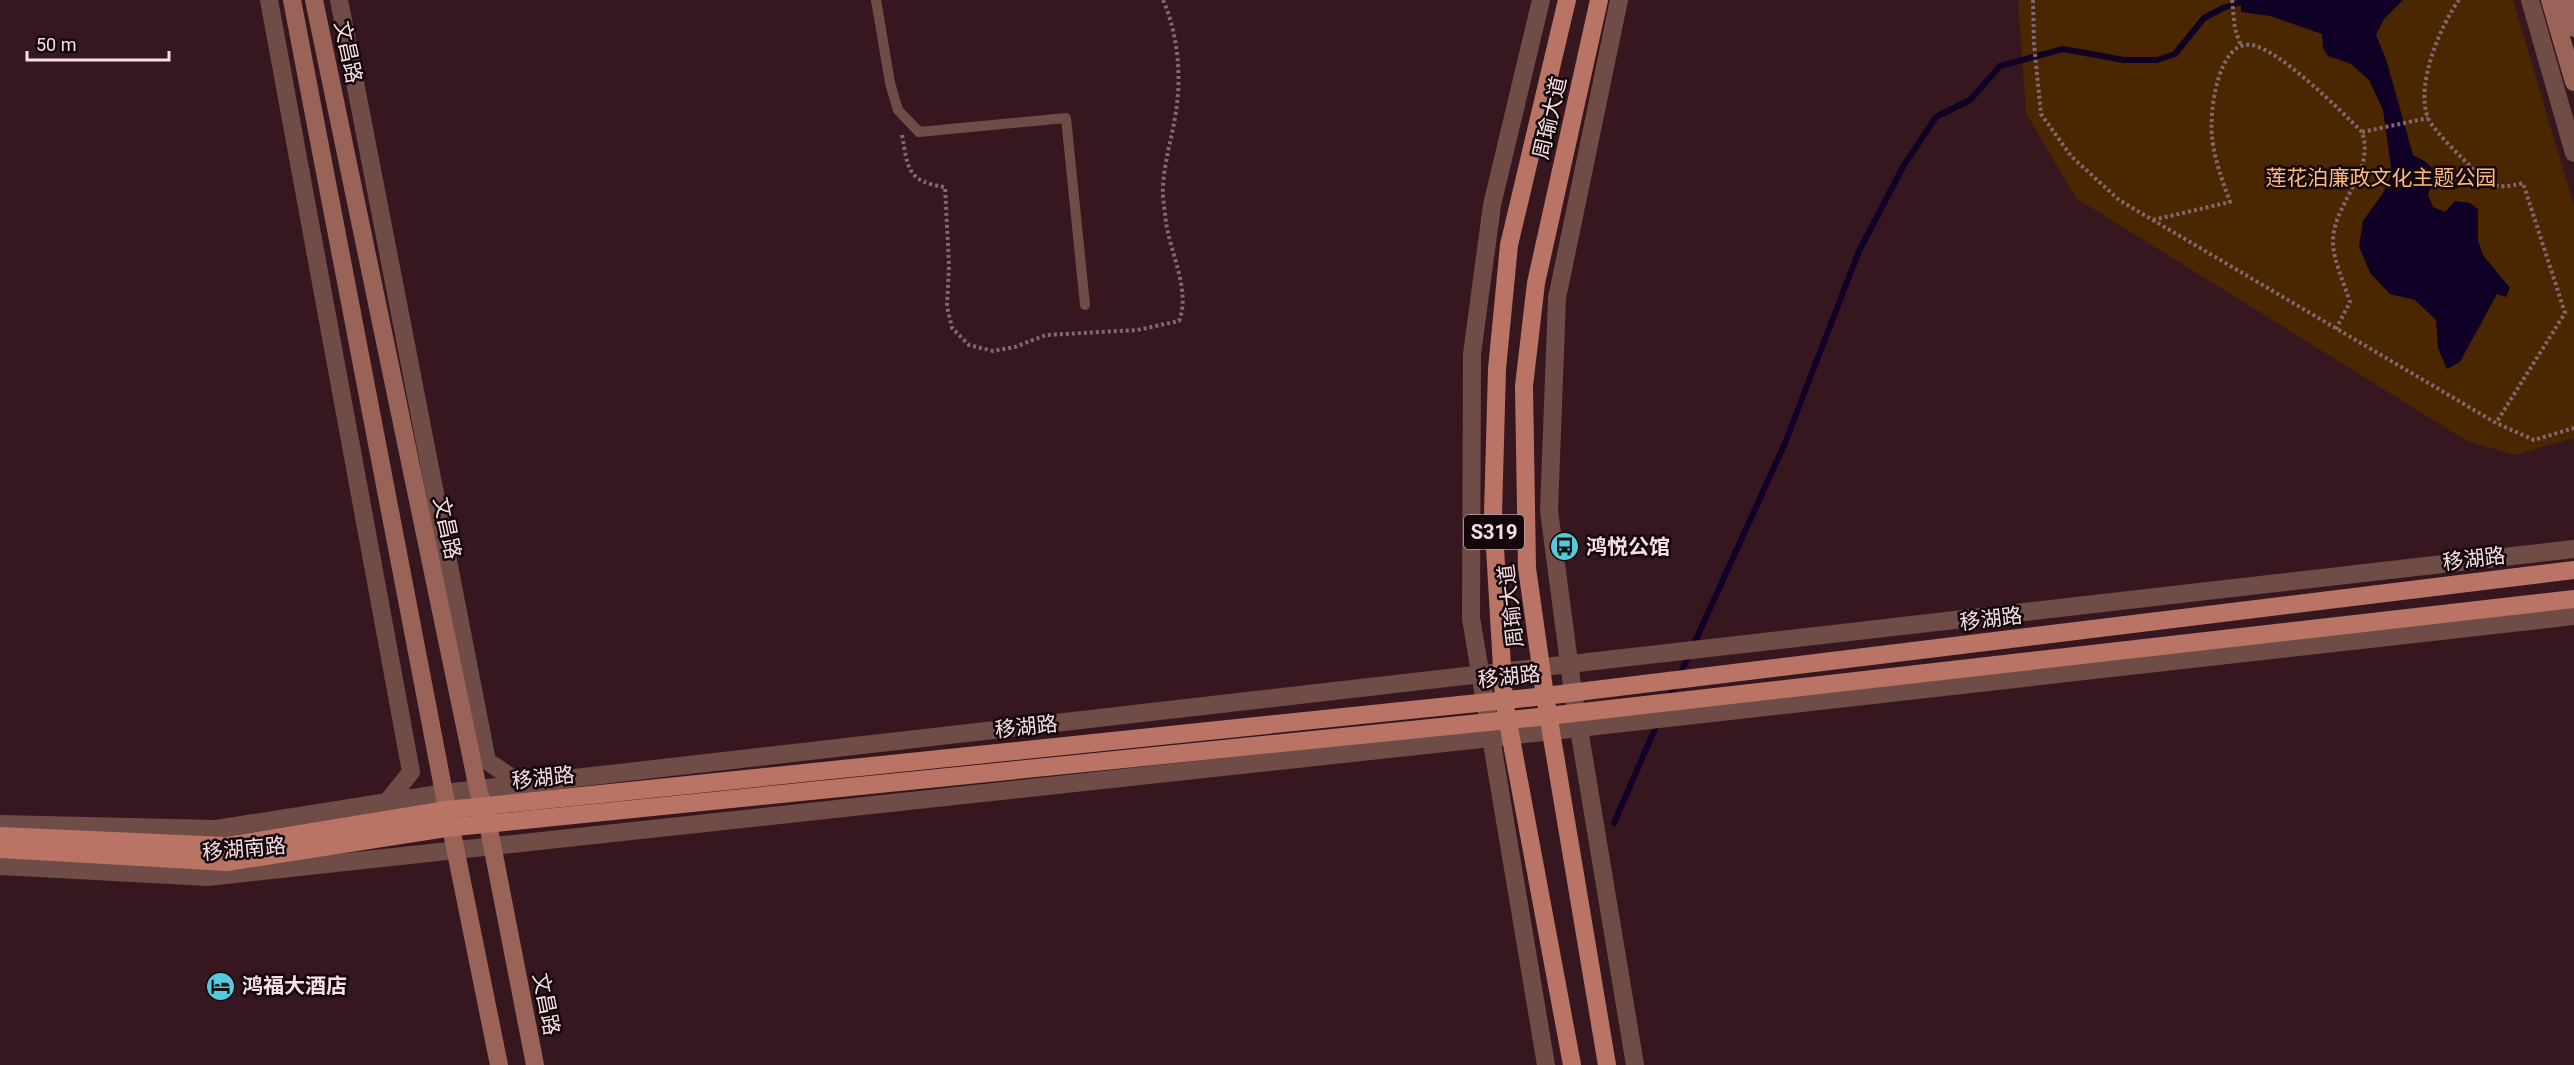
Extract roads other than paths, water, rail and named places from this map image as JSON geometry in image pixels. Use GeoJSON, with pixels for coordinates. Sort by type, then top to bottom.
{"type":"FeatureCollection","features":[{"type":"Feature","properties":{"kind":"main road"},"geometry":{"type":"LineString","coordinates":[[292,0],[447,810],[499,1065]]}},
{"type":"Feature","properties":{"kind":"main road","name":"文昌路"},"geometry":{"type":"LineString","coordinates":[[314,0],[536,1065]]}},
{"type":"Feature","properties":{"kind":"main road","name":"周瑜大道"},"geometry":{"type":"LineString","coordinates":[[1567,0],[1509,245],[1497,369],[1493,514],[1502,672],[1495,701],[1509,728],[1572,1065]]}},
{"type":"Feature","properties":{"kind":"main road","name":"周瑜大道"},"geometry":{"type":"LineString","coordinates":[[1599,0],[1536,283],[1524,386],[1527,568],[1545,696],[1607,1065]]}},
{"type":"Feature","properties":{"kind":"main road"},"geometry":{"type":"LineString","coordinates":[[2550,0],[2574,81]]}},
{"type":"Feature","properties":{"kind":"main road"},"geometry":{"type":"LineString","coordinates":[[2566,0],[2574,28]]}},
{"type":"Feature","properties":{"kind":"main road","name":"移湖路"},"geometry":{"type":"LineString","coordinates":[[447,810],[1573,693],[2574,570]]}},
{"type":"Feature","properties":{"kind":"main road","name":"移湖路"},"geometry":{"type":"LineString","coordinates":[[1579,720],[2574,599]]}},
{"type":"Feature","properties":{"kind":"main road","name":"移湖路"},"geometry":{"type":"LineString","coordinates":[[483,806],[1550,724]]}},
{"type":"Feature","properties":{"kind":"main road","name":"移湖南路"},"geometry":{"type":"LineString","coordinates":[[0,836],[226,846],[447,810]]}},
{"type":"Feature","properties":{"kind":"main road","name":"移湖南路"},"geometry":{"type":"LineString","coordinates":[[0,849],[227,862],[447,810]]}},
{"type":"Feature","properties":{"kind":"street"},"geometry":{"type":"LineString","coordinates":[[269,0],[411,772],[387,802]]}},
{"type":"Feature","properties":{"kind":"street"},"geometry":{"type":"LineString","coordinates":[[339,0],[486,761],[521,784]]}},
{"type":"Feature","properties":{"kind":"street"},"geometry":{"type":"LineString","coordinates":[[1541,0],[1492,205],[1472,354],[1471,618],[1481,674],[1495,701],[1490,730],[1546,1065]]}},
{"type":"Feature","properties":{"kind":"street"},"geometry":{"type":"LineString","coordinates":[[1619,0],[1557,297],[1549,511],[1573,693],[1635,1065]]}},
{"type":"Feature","properties":{"kind":"street"},"geometry":{"type":"LineString","coordinates":[[2530,0],[2574,153]]}},
{"type":"Feature","properties":{"kind":"street","name":"移湖路"},"geometry":{"type":"LineString","coordinates":[[483,806],[521,784],[2574,549]]}},
{"type":"Feature","properties":{"kind":"street","name":"移湖路"},"geometry":{"type":"LineString","coordinates":[[1664,711],[2574,616]]}},
{"type":"Feature","properties":{"kind":"street","name":"移湖路"},"geometry":{"type":"LineString","coordinates":[[1550,724],[1579,720]]}},
{"type":"Feature","properties":{"kind":"street","name":"移湖路"},"geometry":{"type":"LineString","coordinates":[[491,846],[1490,730]]}},
{"type":"Feature","properties":{"kind":"street","name":"移湖南路"},"geometry":{"type":"LineString","coordinates":[[0,824],[216,830],[387,802],[447,810]]}},
{"type":"Feature","properties":{"kind":"street","name":"移湖南路"},"geometry":{"type":"LineString","coordinates":[[0,866],[208,877],[491,846]]}},
{"type":"Feature","properties":{"kind":"lane"},"geometry":{"type":"LineString","coordinates":[[876,0],[890,83],[898,110],[919,132],[1066,118],[1084,305]]}},
{"type":"Feature","properties":{"kind":"waterway"},"geometry":{"type":"LineString","coordinates":[[1669,699],[1785,443],[1859,251],[1904,165],[1936,117],[1970,100],[2000,66],[2063,49],[2124,60],[2157,60],[2175,54],[2204,18],[2223,8],[2248,0]]}},
{"type":"Feature","properties":{"kind":"waterway"},"geometry":{"type":"LineString","coordinates":[[1614,823],[1658,722]]}},
{"type":"Feature","properties":{"kind":"place","name":"鸿悦公馆"},"geometry":{"type":"Point","coordinates":[1565,547]}},
{"type":"Feature","properties":{"kind":"place","name":"鸿福大酒店"},"geometry":{"type":"Point","coordinates":[221,986]}},
{"type":"Feature","properties":{"kind":"park label","name":"莲花泊廉政文化主题公园"},"geometry":{"type":"Point","coordinates":[2381,178]}}]}
